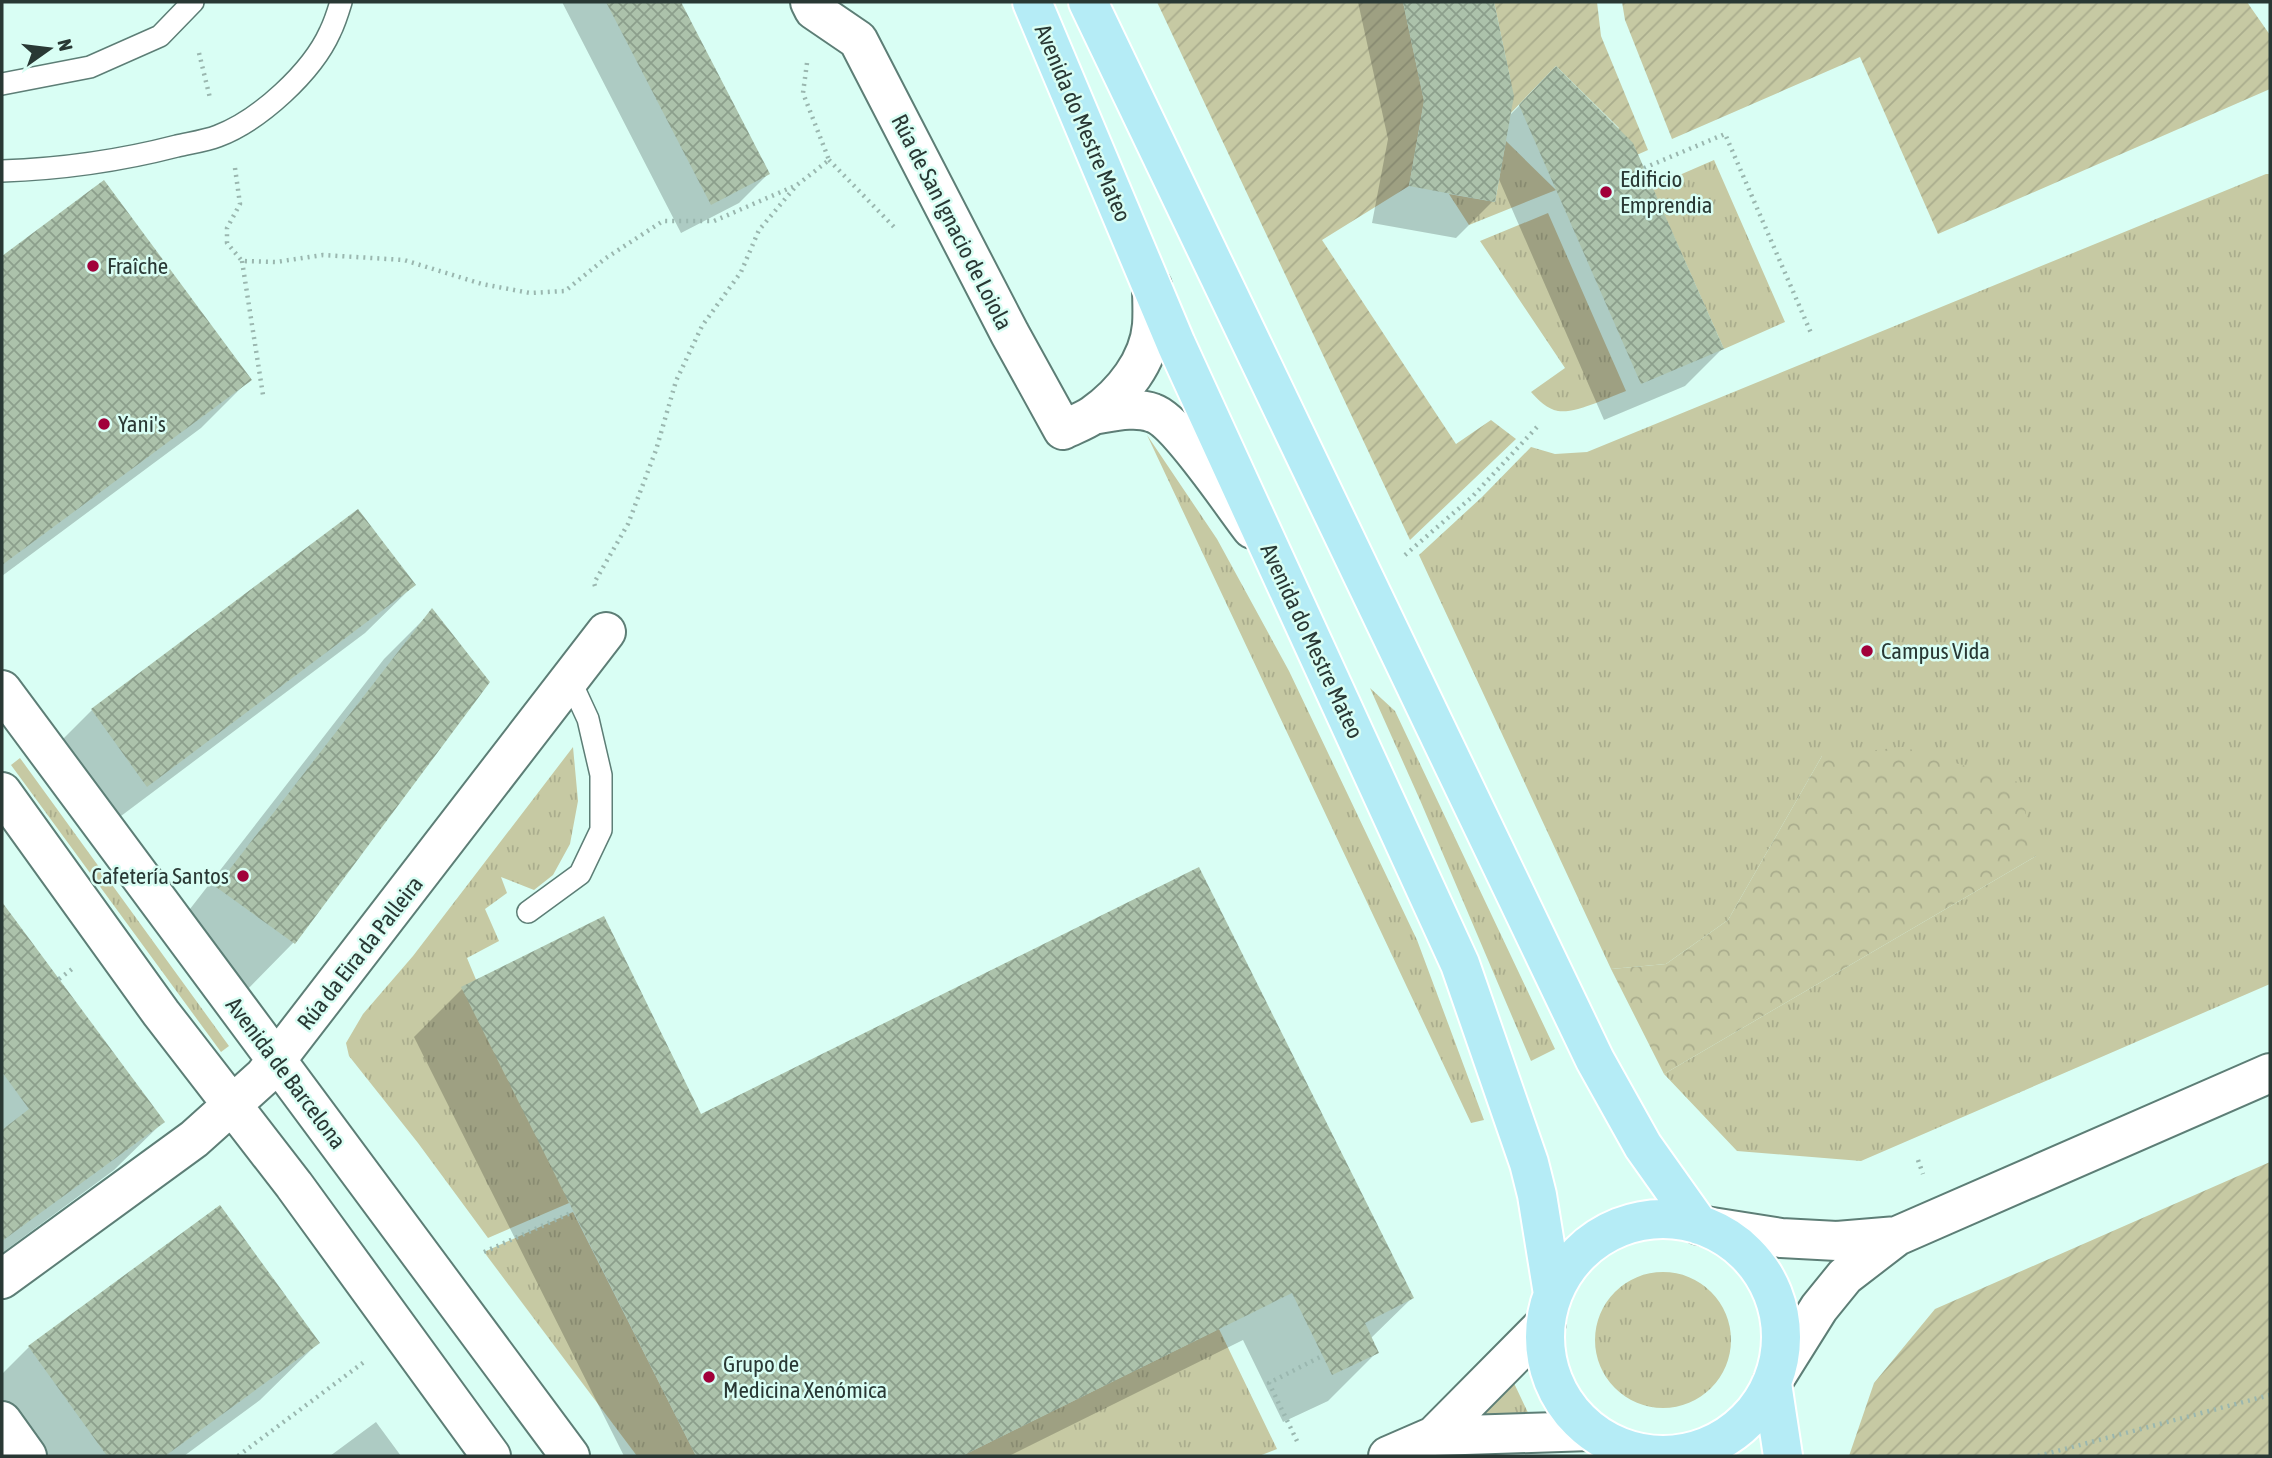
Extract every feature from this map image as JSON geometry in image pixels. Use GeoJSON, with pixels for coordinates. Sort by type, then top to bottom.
{"type":"FeatureCollection","features":[{"type":"Feature","properties":{"kind":"main road","name":"Avenida do Mestre Mateo"},"geometry":{"type":"LineString","coordinates":[[1032,2],[1152,286],[1460,964],[1529,1163],[1537,1195],[1550,1308]]}},
{"type":"Feature","properties":{"kind":"main road"},"geometry":{"type":"LineString","coordinates":[[1088,2],[1595,1060],[1643,1146],[1699,1225]]}},
{"type":"Feature","properties":{"kind":"main road"},"geometry":{"type":"LineString","coordinates":[[1648,1220],[1676,1220],[1699,1225],[1724,1236],[1738,1246],[1751,1258],[1766,1280],[1780,1319],[1779,1360],[1761,1404],[1746,1422],[1731,1434],[1711,1446],[1684,1454],[1660,1456],[1632,1452],[1612,1445],[1572,1413],[1553,1381],[1546,1352],[1550,1308],[1560,1280],[1576,1258],[1607,1233],[1625,1225],[1648,1220]]}},
{"type":"Feature","properties":{"kind":"main road"},"geometry":{"type":"LineString","coordinates":[[1772,1382],[1783,1456]]}},
{"type":"Feature","properties":{"kind":"street","name":"Rúa de San Ignacio de Loiola"},"geometry":{"type":"LineString","coordinates":[[812,6],[858,40],[1010,334],[1063,430],[1093,415],[1124,386],[1145,355],[1152,326],[1152,286]]}},
{"type":"Feature","properties":{"kind":"street","name":"Rúa de San Ignacio de Loiola"},"geometry":{"type":"LineString","coordinates":[[1093,415],[1131,410],[1153,412],[1172,424],[1275,561]]}},
{"type":"Feature","properties":{"kind":"street","name":"Rúa da Eira da Palleira"},"geometry":{"type":"LineString","coordinates":[[2,1279],[194,1139],[233,1106],[277,1062],[606,632]]}},
{"type":"Feature","properties":{"kind":"street","name":"Avenida de Barcelona"},"geometry":{"type":"LineString","coordinates":[[2,690],[570,1456]]}},
{"type":"Feature","properties":{"kind":"street"},"geometry":{"type":"LineString","coordinates":[[2,792],[161,1013],[302,1196],[491,1456]]}},
{"type":"Feature","properties":{"kind":"street"},"geometry":{"type":"LineString","coordinates":[[1772,1382],[1819,1308],[1845,1276],[1897,1236],[2270,1073]]}},
{"type":"Feature","properties":{"kind":"street"},"geometry":{"type":"LineString","coordinates":[[1699,1225],[1781,1238],[1837,1241],[1897,1236]]}},
{"type":"Feature","properties":{"kind":"street"},"geometry":{"type":"LineString","coordinates":[[1388,1456],[1434,1436],[1550,1308]]}},
{"type":"Feature","properties":{"kind":"street"},"geometry":{"type":"LineString","coordinates":[[2,1421],[27,1456]]}},
{"type":"Feature","properties":{"kind":"street"},"geometry":{"type":"LineString","coordinates":[[1434,1436],[1612,1445]]}},
{"type":"Feature","properties":{"kind":"lane"},"geometry":{"type":"LineString","coordinates":[[2,84],[90,67],[160,36],[193,2]]}},
{"type":"Feature","properties":{"kind":"lane"},"geometry":{"type":"LineString","coordinates":[[2,171],[68,167],[141,155],[219,136],[278,98],[306,69],[330,34],[341,2]]}},
{"type":"Feature","properties":{"kind":"lane"},"geometry":{"type":"LineString","coordinates":[[528,912],[580,874],[601,830],[601,775],[588,719],[570,680]]}},
{"type":"Feature","properties":{"kind":"path"},"geometry":{"type":"LineString","coordinates":[[812,6],[803,93],[829,160],[894,227]]}},
{"type":"Feature","properties":{"kind":"path"},"geometry":{"type":"LineString","coordinates":[[1644,168],[1724,134],[1811,333]]}},
{"type":"Feature","properties":{"kind":"path"},"geometry":{"type":"LineString","coordinates":[[219,136],[235,169],[240,204],[227,228],[227,243],[242,261],[263,395]]}},
{"type":"Feature","properties":{"kind":"path"},"geometry":{"type":"LineString","coordinates":[[606,632],[594,583],[628,524],[656,450],[676,382],[702,326],[741,272],[759,230],[797,186],[829,160]]}},
{"type":"Feature","properties":{"kind":"path"},"geometry":{"type":"LineString","coordinates":[[242,261],[276,262],[323,255],[404,260],[482,284],[530,293],[565,291],[606,258],[663,221],[714,221],[797,186]]}},
{"type":"Feature","properties":{"kind":"path"},"geometry":{"type":"LineString","coordinates":[[1401,557],[1420,544],[1472,497],[1537,427]]}},
{"type":"Feature","properties":{"kind":"path"},"geometry":{"type":"LineString","coordinates":[[484,1252],[573,1212]]}},
{"type":"Feature","properties":{"kind":"path"},"geometry":{"type":"LineString","coordinates":[[238,1456],[374,1355]]}},
{"type":"Feature","properties":{"kind":"path"},"geometry":{"type":"LineString","coordinates":[[1297,1441],[1269,1383],[1322,1356]]}},
{"type":"Feature","properties":{"kind":"path"},"geometry":{"type":"LineString","coordinates":[[2038,1456],[2270,1395]]}},
{"type":"Feature","properties":{"kind":"green space"},"geometry":{"type":"Polygon","coordinates":[[[1157,2],[1403,2],[1424,101],[1409,186],[1322,240],[1456,444],[1491,420],[1516,439],[1410,540],[1157,2]]]}},
{"type":"Feature","properties":{"kind":"green space"},"geometry":{"type":"Polygon","coordinates":[[[1494,2],[1597,2],[1601,36],[1648,150],[1573,183],[1571,178],[1619,128],[1556,66],[1509,115],[1443,97],[1511,83],[1494,2]]]}},
{"type":"Feature","properties":{"kind":"green space"},"geometry":{"type":"Polygon","coordinates":[[[1622,2],[2247,2],[2270,35],[2270,89],[1938,234],[1860,57],[1672,139],[1625,20],[1622,2]]]}},
{"type":"Feature","properties":{"kind":"green space"},"geometry":{"type":"Polygon","coordinates":[[[1506,141],[1556,190],[1469,225],[1449,194],[1495,202],[1506,141]]]}},
{"type":"Feature","properties":{"kind":"green space"},"geometry":{"type":"Polygon","coordinates":[[[1714,160],[1785,322],[1724,349],[1652,187],[1714,160]]]}},
{"type":"Feature","properties":{"kind":"green space"},"geometry":{"type":"Polygon","coordinates":[[[2270,174],[2270,984],[1861,1161],[1737,1151],[1664,1074],[2036,856],[1822,756],[1728,920],[1666,964],[1611,969],[1419,555],[1531,447],[1555,454],[1587,452],[2270,174]]]}},
{"type":"Feature","properties":{"kind":"green space"},"geometry":{"type":"Polygon","coordinates":[[[1548,213],[1626,391],[1583,408],[1565,411],[1550,408],[1531,392],[1565,368],[1480,241],[1548,213]]]}},
{"type":"Feature","properties":{"kind":"green space"},"geometry":{"type":"Polygon","coordinates":[[[1147,435],[1217,539],[1289,671],[1417,940],[1484,1120],[1471,1123],[1147,435]]]}},
{"type":"Feature","properties":{"kind":"green space"},"geometry":{"type":"Polygon","coordinates":[[[1370,688],[1395,711],[1555,1049],[1531,1061],[1420,800],[1370,688]]]}},
{"type":"Feature","properties":{"kind":"green space"},"geometry":{"type":"Polygon","coordinates":[[[573,747],[578,801],[570,844],[553,875],[534,890],[501,877],[507,893],[485,909],[499,941],[467,958],[569,1203],[488,1238],[349,1056],[346,1043],[363,1014],[413,956],[573,747]]]}},
{"type":"Feature","properties":{"kind":"green space"},"geometry":{"type":"Polygon","coordinates":[[[1903,747],[2018,782],[2036,856],[1664,1074],[1611,969],[1666,964],[1728,920],[1822,756],[1903,747]]]}},
{"type":"Feature","properties":{"kind":"green space"},"geometry":{"type":"Polygon","coordinates":[[[20,758],[229,1046],[221,1052],[11,765],[20,758]]]}},
{"type":"Feature","properties":{"kind":"green space"},"geometry":{"type":"Polygon","coordinates":[[[2270,1162],[2270,1456],[1849,1456],[1874,1383],[1935,1309],[2270,1162]]]}},
{"type":"Feature","properties":{"kind":"green space"},"geometry":{"type":"Polygon","coordinates":[[[573,1212],[696,1456],[637,1456],[484,1252],[573,1212]]]}},
{"type":"Feature","properties":{"kind":"green space"},"geometry":{"type":"Polygon","coordinates":[[[1663,1272],[1689,1277],[1711,1292],[1726,1314],[1731,1340],[1726,1366],[1711,1388],[1689,1403],[1663,1408],[1637,1403],[1615,1388],[1600,1366],[1595,1340],[1600,1314],[1615,1292],[1637,1277],[1663,1272]]]}},
{"type":"Feature","properties":{"kind":"green space"},"geometry":{"type":"Polygon","coordinates":[[[1219,1329],[1277,1449],[1259,1456],[962,1456],[1219,1329]]]}},
{"type":"Feature","properties":{"kind":"green space"},"geometry":{"type":"Polygon","coordinates":[[[1512,1379],[1531,1419],[1461,1431],[1512,1379]]]}},
{"type":"Feature","properties":{"kind":"building"},"geometry":{"type":"Polygon","coordinates":[[[606,2],[681,2],[770,174],[711,205],[606,2]]]}},
{"type":"Feature","properties":{"kind":"building"},"geometry":{"type":"Polygon","coordinates":[[[1403,2],[1494,2],[1514,96],[1495,202],[1409,186],[1424,101],[1403,2]]]}},
{"type":"Feature","properties":{"kind":"building"},"geometry":{"type":"Polygon","coordinates":[[[1556,66],[1633,143],[1724,349],[1641,384],[1519,105],[1556,66]]]}},
{"type":"Feature","properties":{"kind":"building"},"geometry":{"type":"Polygon","coordinates":[[[104,180],[252,380],[2,565],[2,256],[104,180]]]}},
{"type":"Feature","properties":{"kind":"building"},"geometry":{"type":"Polygon","coordinates":[[[358,509],[416,585],[147,787],[91,709],[358,509]]]}},
{"type":"Feature","properties":{"kind":"building"},"geometry":{"type":"Polygon","coordinates":[[[432,608],[490,682],[295,944],[216,887],[432,608]]]}},
{"type":"Feature","properties":{"kind":"building"},"geometry":{"type":"Polygon","coordinates":[[[1199,867],[1414,1298],[1365,1323],[1379,1353],[1332,1375],[1292,1293],[962,1456],[696,1456],[461,987],[604,916],[701,1114],[1199,867]]]}},
{"type":"Feature","properties":{"kind":"building"},"geometry":{"type":"Polygon","coordinates":[[[2,902],[165,1122],[2,1241],[2,1130],[29,1109],[2,1072],[2,902]]]}},
{"type":"Feature","properties":{"kind":"building"},"geometry":{"type":"Polygon","coordinates":[[[220,1205],[320,1343],[165,1456],[107,1456],[28,1346],[220,1205]]]}},
{"type":"Feature","properties":{"kind":"place","name":"Edificio Emprendia"},"geometry":{"type":"Point","coordinates":[1606,192]}},
{"type":"Feature","properties":{"kind":"place","name":"Fraîche"},"geometry":{"type":"Point","coordinates":[93,266]}},
{"type":"Feature","properties":{"kind":"place","name":"Yani's"},"geometry":{"type":"Point","coordinates":[104,424]}},
{"type":"Feature","properties":{"kind":"place","name":"Campus Vida"},"geometry":{"type":"Point","coordinates":[1867,651]}},
{"type":"Feature","properties":{"kind":"place","name":"Cafetería Santos"},"geometry":{"type":"Point","coordinates":[243,876]}},
{"type":"Feature","properties":{"kind":"place","name":"Grupo de Medicina Xenómica"},"geometry":{"type":"Point","coordinates":[709,1377]}}]}
